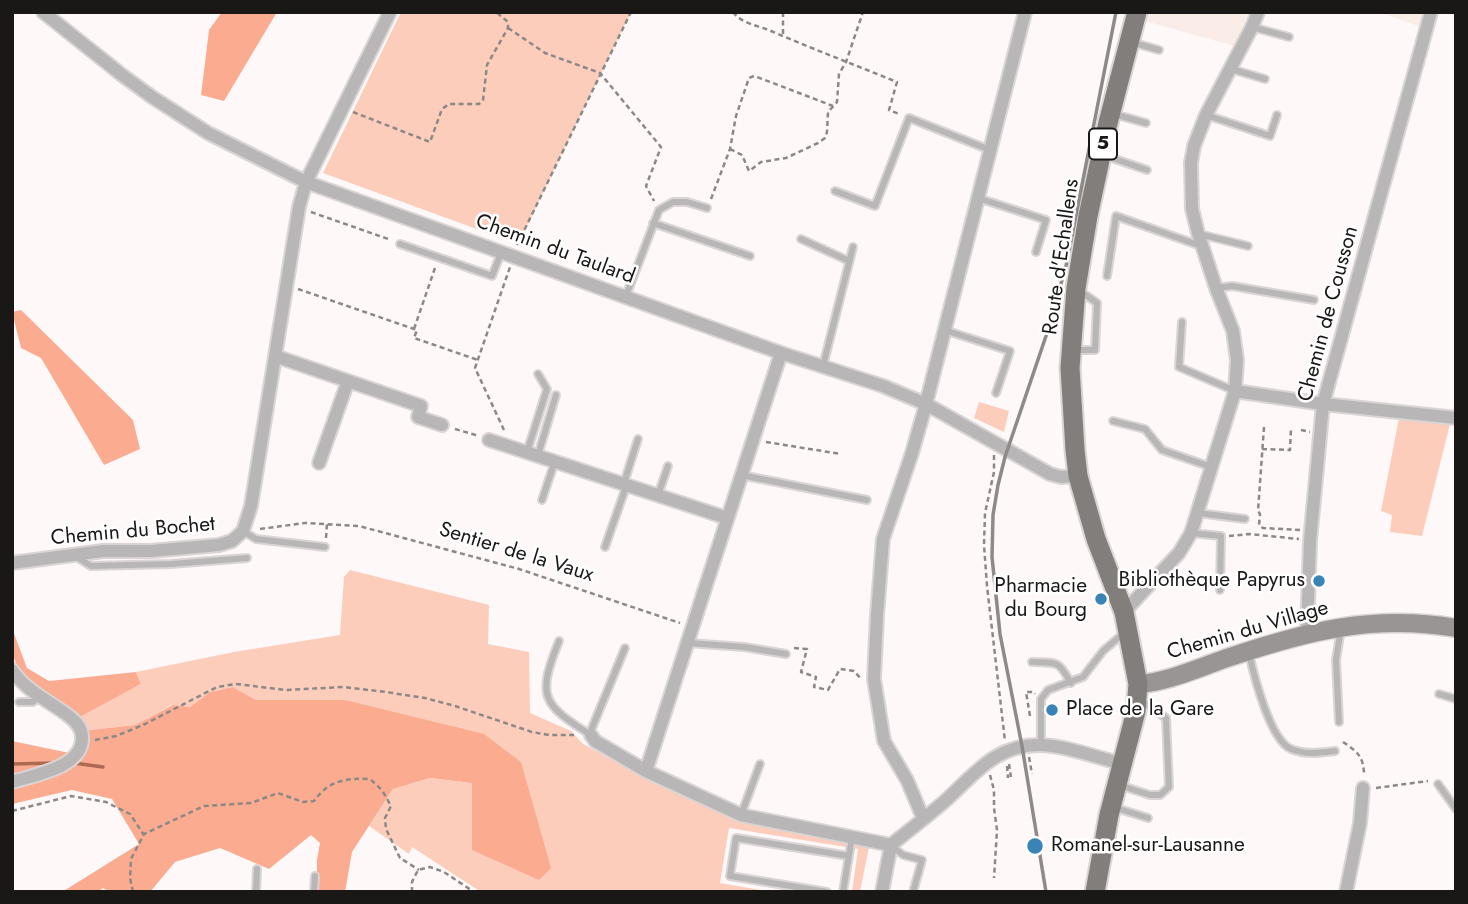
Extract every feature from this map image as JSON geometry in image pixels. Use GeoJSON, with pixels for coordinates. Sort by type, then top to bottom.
{"type":"FeatureCollection","features":[{"type":"Feature","properties":{"kind":"main road","name":"Route d'Echallens"},"geometry":{"type":"LineString","coordinates":[[1137,12],[1088,216],[1076,288],[1070,368],[1078,476],[1096,539],[1126,621],[1138,691]]}},
{"type":"Feature","properties":{"kind":"main road","name":"5"},"geometry":{"type":"LineString","coordinates":[[1095,892],[1111,807],[1136,711],[1138,691]]}},
{"type":"Feature","properties":{"kind":"street","name":"Chemin du Taulard"},"geometry":{"type":"LineString","coordinates":[[43,12],[122,75],[208,133],[306,182],[781,353],[883,386],[926,404],[1050,474],[1061,477],[1078,476]]}},
{"type":"Feature","properties":{"kind":"street","name":"Chemin du Bochet"},"geometry":{"type":"LineString","coordinates":[[12,563],[103,551],[151,551],[212,546],[232,541],[243,531],[251,506],[299,207],[306,182],[390,12]]}},
{"type":"Feature","properties":{"kind":"street"},"geometry":{"type":"LineString","coordinates":[[923,818],[907,780],[884,741],[874,680],[883,539],[926,404],[1025,12]]}},
{"type":"Feature","properties":{"kind":"street"},"geometry":{"type":"LineString","coordinates":[[1126,621],[1179,553],[1191,533],[1235,391],[1237,360],[1233,331],[1199,240],[1192,209],[1191,163],[1194,146],[1206,115],[1258,12]]}},
{"type":"Feature","properties":{"kind":"street","name":"Chemin de Cousson"},"geometry":{"type":"LineString","coordinates":[[1307,633],[1310,535],[1323,404],[1431,12]]}},
{"type":"Feature","properties":{"kind":"street"},"geometry":{"type":"LineString","coordinates":[[646,771],[781,353]]}},
{"type":"Feature","properties":{"kind":"street"},"geometry":{"type":"LineString","coordinates":[[275,356],[421,405],[418,417],[442,425]]}},
{"type":"Feature","properties":{"kind":"street"},"geometry":{"type":"LineString","coordinates":[[319,463],[348,381]]}},
{"type":"Feature","properties":{"kind":"street"},"geometry":{"type":"LineString","coordinates":[[1235,391],[1323,404],[1456,418]]}},
{"type":"Feature","properties":{"kind":"street"},"geometry":{"type":"LineString","coordinates":[[489,440],[727,518]]}},
{"type":"Feature","properties":{"kind":"street","name":"Chemin du Village"},"geometry":{"type":"LineString","coordinates":[[1138,691],[1156,682],[1307,633],[1359,624],[1419,623],[1456,628]]}},
{"type":"Feature","properties":{"kind":"street"},"geometry":{"type":"LineString","coordinates":[[12,670],[18,679],[39,696],[69,715],[82,732],[82,742],[74,758],[47,772],[12,782]]}},
{"type":"Feature","properties":{"kind":"street"},"geometry":{"type":"LineString","coordinates":[[591,735],[595,741],[646,771],[741,815],[891,845]]}},
{"type":"Feature","properties":{"kind":"street"},"geometry":{"type":"LineString","coordinates":[[882,892],[891,845],[988,761],[1009,752],[1041,745],[1123,764]]}},
{"type":"Feature","properties":{"kind":"street"},"geometry":{"type":"LineString","coordinates":[[1346,892],[1360,823],[1363,788]]}},
{"type":"Feature","properties":{"kind":"lane"},"geometry":{"type":"LineString","coordinates":[[1252,27],[1289,37]]}},
{"type":"Feature","properties":{"kind":"lane"},"geometry":{"type":"LineString","coordinates":[[1129,42],[1159,50]]}},
{"type":"Feature","properties":{"kind":"lane"},"geometry":{"type":"LineString","coordinates":[[1231,69],[1265,79]]}},
{"type":"Feature","properties":{"kind":"lane"},"geometry":{"type":"LineString","coordinates":[[1111,113],[1146,123]]}},
{"type":"Feature","properties":{"kind":"lane"},"geometry":{"type":"LineString","coordinates":[[1206,115],[1270,136],[1277,115]]}},
{"type":"Feature","properties":{"kind":"lane"},"geometry":{"type":"LineString","coordinates":[[835,191],[875,206],[909,118],[990,150]]}},
{"type":"Feature","properties":{"kind":"lane"},"geometry":{"type":"LineString","coordinates":[[1101,155],[1147,170]]}},
{"type":"Feature","properties":{"kind":"lane"},"geometry":{"type":"LineString","coordinates":[[978,198],[1046,220],[1036,252]]}},
{"type":"Feature","properties":{"kind":"lane"},"geometry":{"type":"LineString","coordinates":[[626,296],[659,210],[673,202],[687,202],[707,208]]}},
{"type":"Feature","properties":{"kind":"lane"},"geometry":{"type":"LineString","coordinates":[[1107,276],[1116,216],[1199,240],[1248,246]]}},
{"type":"Feature","properties":{"kind":"lane"},"geometry":{"type":"LineString","coordinates":[[653,223],[750,256]]}},
{"type":"Feature","properties":{"kind":"lane"},"geometry":{"type":"LineString","coordinates":[[801,239],[849,261]]}},
{"type":"Feature","properties":{"kind":"lane"},"geometry":{"type":"LineString","coordinates":[[400,244],[492,276],[501,251]]}},
{"type":"Feature","properties":{"kind":"lane"},"geometry":{"type":"LineString","coordinates":[[823,366],[853,247]]}},
{"type":"Feature","properties":{"kind":"lane"},"geometry":{"type":"LineString","coordinates":[[1216,288],[1232,286],[1314,300]]}},
{"type":"Feature","properties":{"kind":"lane"},"geometry":{"type":"LineString","coordinates":[[1182,322],[1180,367],[1235,391]]}},
{"type":"Feature","properties":{"kind":"lane"},"geometry":{"type":"LineString","coordinates":[[944,330],[1010,351],[996,393]]}},
{"type":"Feature","properties":{"kind":"lane"},"geometry":{"type":"LineString","coordinates":[[533,453],[547,389],[538,374]]}},
{"type":"Feature","properties":{"kind":"lane"},"geometry":{"type":"LineString","coordinates":[[533,453],[556,396]]}},
{"type":"Feature","properties":{"kind":"lane"},"geometry":{"type":"LineString","coordinates":[[1113,421],[1145,429],[1162,450],[1211,467]]}},
{"type":"Feature","properties":{"kind":"lane"},"geometry":{"type":"LineString","coordinates":[[605,547],[638,439]]}},
{"type":"Feature","properties":{"kind":"lane"},"geometry":{"type":"LineString","coordinates":[[542,500],[555,461]]}},
{"type":"Feature","properties":{"kind":"lane"},"geometry":{"type":"LineString","coordinates":[[659,495],[668,466]]}},
{"type":"Feature","properties":{"kind":"lane"},"geometry":{"type":"LineString","coordinates":[[741,475],[867,500]]}},
{"type":"Feature","properties":{"kind":"lane"},"geometry":{"type":"LineString","coordinates":[[1197,513],[1244,519]]}},
{"type":"Feature","properties":{"kind":"lane"},"geometry":{"type":"LineString","coordinates":[[243,531],[256,539],[324,547]]}},
{"type":"Feature","properties":{"kind":"lane"},"geometry":{"type":"LineString","coordinates":[[1191,533],[1221,536],[1220,590]]}},
{"type":"Feature","properties":{"kind":"lane"},"geometry":{"type":"LineString","coordinates":[[73,555],[91,566],[247,558]]}},
{"type":"Feature","properties":{"kind":"lane"},"geometry":{"type":"LineString","coordinates":[[1041,745],[1041,699],[1048,690],[1083,677],[1126,621]]}},
{"type":"Feature","properties":{"kind":"lane"},"geometry":{"type":"LineString","coordinates":[[1339,722],[1336,660],[1341,627]]}},
{"type":"Feature","properties":{"kind":"lane"},"geometry":{"type":"LineString","coordinates":[[559,641],[549,667],[546,685],[548,698],[555,709],[591,735],[625,648]]}},
{"type":"Feature","properties":{"kind":"lane"},"geometry":{"type":"LineString","coordinates":[[688,643],[744,647],[786,654]]}},
{"type":"Feature","properties":{"kind":"lane"},"geometry":{"type":"LineString","coordinates":[[1248,651],[1255,681],[1277,737],[1287,748],[1306,754],[1335,751]]}},
{"type":"Feature","properties":{"kind":"lane"},"geometry":{"type":"LineString","coordinates":[[1032,662],[1055,663],[1062,667],[1071,683]]}},
{"type":"Feature","properties":{"kind":"lane"},"geometry":{"type":"LineString","coordinates":[[1117,784],[1150,795],[1160,795],[1169,787],[1166,718],[1138,691]]}},
{"type":"Feature","properties":{"kind":"lane"},"geometry":{"type":"LineString","coordinates":[[1439,694],[1456,699]]}},
{"type":"Feature","properties":{"kind":"lane"},"geometry":{"type":"LineString","coordinates":[[19,702],[33,702],[39,696]]}},
{"type":"Feature","properties":{"kind":"lane"},"geometry":{"type":"LineString","coordinates":[[741,815],[760,764]]}},
{"type":"Feature","properties":{"kind":"lane"},"geometry":{"type":"LineString","coordinates":[[1438,784],[1456,809]]}},
{"type":"Feature","properties":{"kind":"lane"},"geometry":{"type":"LineString","coordinates":[[1111,807],[1148,818]]}},
{"type":"Feature","properties":{"kind":"lane"},"geometry":{"type":"LineString","coordinates":[[843,892],[852,837]]}},
{"type":"Feature","properties":{"kind":"lane"},"geometry":{"type":"LineString","coordinates":[[827,892],[730,876],[736,838],[849,856]]}},
{"type":"Feature","properties":{"kind":"lane"},"geometry":{"type":"LineString","coordinates":[[891,845],[903,855],[922,860],[913,892]]}},
{"type":"Feature","properties":{"kind":"lane"},"geometry":{"type":"LineString","coordinates":[[256,892],[257,869]]}},
{"type":"Feature","properties":{"kind":"lane"},"geometry":{"type":"LineString","coordinates":[[314,876],[314,892]]}},
{"type":"Feature","properties":{"kind":"path"},"geometry":{"type":"LineString","coordinates":[[349,110],[430,142],[442,109],[449,104],[480,104],[483,100],[487,65],[508,28],[508,22],[496,12]]}},
{"type":"Feature","properties":{"kind":"path"},"geometry":{"type":"LineString","coordinates":[[517,246],[631,12]]}},
{"type":"Feature","properties":{"kind":"path"},"geometry":{"type":"LineString","coordinates":[[733,12],[739,20],[897,82],[889,110],[909,118]]}},
{"type":"Feature","properties":{"kind":"path"},"geometry":{"type":"LineString","coordinates":[[783,12],[783,37]]}},
{"type":"Feature","properties":{"kind":"path"},"geometry":{"type":"LineString","coordinates":[[730,149],[742,155],[749,170],[761,162],[786,158],[804,151],[825,138],[828,112],[837,103],[839,74],[846,62],[863,12]]}},
{"type":"Feature","properties":{"kind":"path"},"geometry":{"type":"LineString","coordinates":[[508,28],[545,53],[600,73],[661,147],[646,186],[659,210]]}},
{"type":"Feature","properties":{"kind":"path"},"geometry":{"type":"LineString","coordinates":[[707,208],[730,149],[736,116],[749,78],[754,76],[833,106]]}},
{"type":"Feature","properties":{"kind":"path"},"geometry":{"type":"LineString","coordinates":[[305,209],[400,244]]}},
{"type":"Feature","properties":{"kind":"path"},"geometry":{"type":"LineString","coordinates":[[414,328],[438,257]]}},
{"type":"Feature","properties":{"kind":"path"},"geometry":{"type":"LineString","coordinates":[[511,263],[475,368],[511,446]]}},
{"type":"Feature","properties":{"kind":"path"},"geometry":{"type":"LineString","coordinates":[[292,287],[414,328],[417,330],[414,338],[478,360]]}},
{"type":"Feature","properties":{"kind":"path"},"geometry":{"type":"LineString","coordinates":[[442,425],[489,440]]}},
{"type":"Feature","properties":{"kind":"path"},"geometry":{"type":"LineString","coordinates":[[1264,427],[1259,525],[1263,528],[1310,535]]}},
{"type":"Feature","properties":{"kind":"path"},"geometry":{"type":"LineString","coordinates":[[1262,449],[1290,450],[1291,429]]}},
{"type":"Feature","properties":{"kind":"path"},"geometry":{"type":"LineString","coordinates":[[753,440],[841,454]]}},
{"type":"Feature","properties":{"kind":"path"},"geometry":{"type":"LineString","coordinates":[[995,452],[994,472],[985,513],[985,555],[1009,752],[1008,778]]}},
{"type":"Feature","properties":{"kind":"path","name":"Sentier de la Vaux"},"geometry":{"type":"LineString","coordinates":[[243,531],[305,523],[359,526],[519,569],[693,628]]}},
{"type":"Feature","properties":{"kind":"path"},"geometry":{"type":"LineString","coordinates":[[324,547],[327,523]]}},
{"type":"Feature","properties":{"kind":"path"},"geometry":{"type":"LineString","coordinates":[[1221,536],[1310,535]]}},
{"type":"Feature","properties":{"kind":"path"},"geometry":{"type":"LineString","coordinates":[[82,742],[116,736],[217,687],[236,684],[286,690],[343,687],[386,692],[455,706],[541,734],[591,735]]}},
{"type":"Feature","properties":{"kind":"path"},"geometry":{"type":"LineString","coordinates":[[1335,751],[1340,749],[1343,742],[1339,722]]}},
{"type":"Feature","properties":{"kind":"path"},"geometry":{"type":"LineString","coordinates":[[1343,742],[1357,751],[1363,762],[1363,788],[1429,781],[1438,784]]}},
{"type":"Feature","properties":{"kind":"path"},"geometry":{"type":"LineString","coordinates":[[988,761],[994,790],[993,808],[997,830],[994,878]]}},
{"type":"Feature","properties":{"kind":"path"},"geometry":{"type":"LineString","coordinates":[[133,892],[130,878],[131,859],[144,835],[204,806],[251,803],[278,793],[303,802],[314,801],[323,788],[355,778],[370,779],[382,790],[391,806],[385,818],[386,829],[400,858],[419,870]]}},
{"type":"Feature","properties":{"kind":"path"},"geometry":{"type":"LineString","coordinates":[[12,811],[71,796],[106,802],[130,814],[144,835]]}},
{"type":"Feature","properties":{"kind":"path"},"geometry":{"type":"LineString","coordinates":[[412,892],[412,882],[419,870],[430,867],[444,872],[474,892]]}},
{"type":"Feature","properties":{"kind":"shaded area"},"geometry":{"type":"Polygon","coordinates":[[[222,12],[277,12],[224,101],[201,95],[209,30],[222,12]]]}},
{"type":"Feature","properties":{"kind":"shaded area"},"geometry":{"type":"Polygon","coordinates":[[[401,12],[631,12],[518,244],[323,173],[401,12]]]}},
{"type":"Feature","properties":{"kind":"shaded area"},"geometry":{"type":"Polygon","coordinates":[[[1147,12],[1249,12],[1234,46],[1145,21],[1147,12]]]}},
{"type":"Feature","properties":{"kind":"shaded area"},"geometry":{"type":"Polygon","coordinates":[[[1378,12],[1425,12],[1421,27],[1378,12]]]}},
{"type":"Feature","properties":{"kind":"shaded area"},"geometry":{"type":"Polygon","coordinates":[[[21,310],[133,420],[140,449],[104,465],[41,358],[21,348],[12,312],[21,310]]]}},
{"type":"Feature","properties":{"kind":"shaded area"},"geometry":{"type":"Polygon","coordinates":[[[979,402],[1009,411],[1004,432],[974,418],[979,402]]]}},
{"type":"Feature","properties":{"kind":"shaded area"},"geometry":{"type":"Polygon","coordinates":[[[1399,418],[1450,424],[1422,536],[1390,532],[1392,515],[1381,511],[1399,418]]]}},
{"type":"Feature","properties":{"kind":"shaded area"},"geometry":{"type":"Polygon","coordinates":[[[350,570],[489,605],[488,644],[529,652],[530,713],[571,731],[583,744],[652,782],[754,823],[871,837],[860,892],[852,892],[858,849],[729,828],[720,883],[772,892],[481,892],[412,847],[409,854],[369,826],[393,789],[430,778],[472,783],[521,762],[345,700],[256,700],[233,687],[210,692],[190,707],[172,705],[135,725],[89,730],[80,717],[141,684],[136,672],[234,652],[340,635],[344,577],[350,570]]]}},
{"type":"Feature","properties":{"kind":"shaded area"},"geometry":{"type":"Polygon","coordinates":[[[12,628],[27,668],[49,681],[136,672],[141,684],[80,717],[37,688],[19,671],[12,645],[12,628]]]}},
{"type":"Feature","properties":{"kind":"shaded area"},"geometry":{"type":"Polygon","coordinates":[[[233,687],[256,700],[345,700],[484,734],[521,762],[551,868],[539,880],[472,850],[472,783],[430,778],[393,789],[352,852],[345,892],[317,892],[320,843],[311,835],[269,869],[220,848],[175,862],[150,892],[109,892],[103,888],[98,892],[62,892],[139,844],[112,799],[72,790],[12,804],[12,741],[84,756],[89,730],[135,725],[173,705],[190,707],[210,692],[233,687]]]}},
{"type":"Feature","properties":{"kind":"waterway"},"geometry":{"type":"LineString","coordinates":[[12,764],[56,763]]}},
{"type":"Feature","properties":{"kind":"waterway"},"geometry":{"type":"LineString","coordinates":[[74,763],[103,767]]}},
{"type":"Feature","properties":{"kind":"railway"},"geometry":{"type":"LineString","coordinates":[[1046,892],[1000,634],[992,557],[993,515],[1005,457],[1046,336],[1066,266],[1116,12]]}},
{"type":"Feature","properties":{"kind":"place","name":"Bibliothèque Papyrus"},"geometry":{"type":"Point","coordinates":[1319,581]}},
{"type":"Feature","properties":{"kind":"place","name":"Pharmacie du Bourg"},"geometry":{"type":"Point","coordinates":[1101,599]}},
{"type":"Feature","properties":{"kind":"place","name":"Place de la Gare"},"geometry":{"type":"Point","coordinates":[1052,710]}},
{"type":"Feature","properties":{"kind":"place","name":"Romanel-sur-Lausanne"},"geometry":{"type":"Point","coordinates":[1035,846]}}]}
